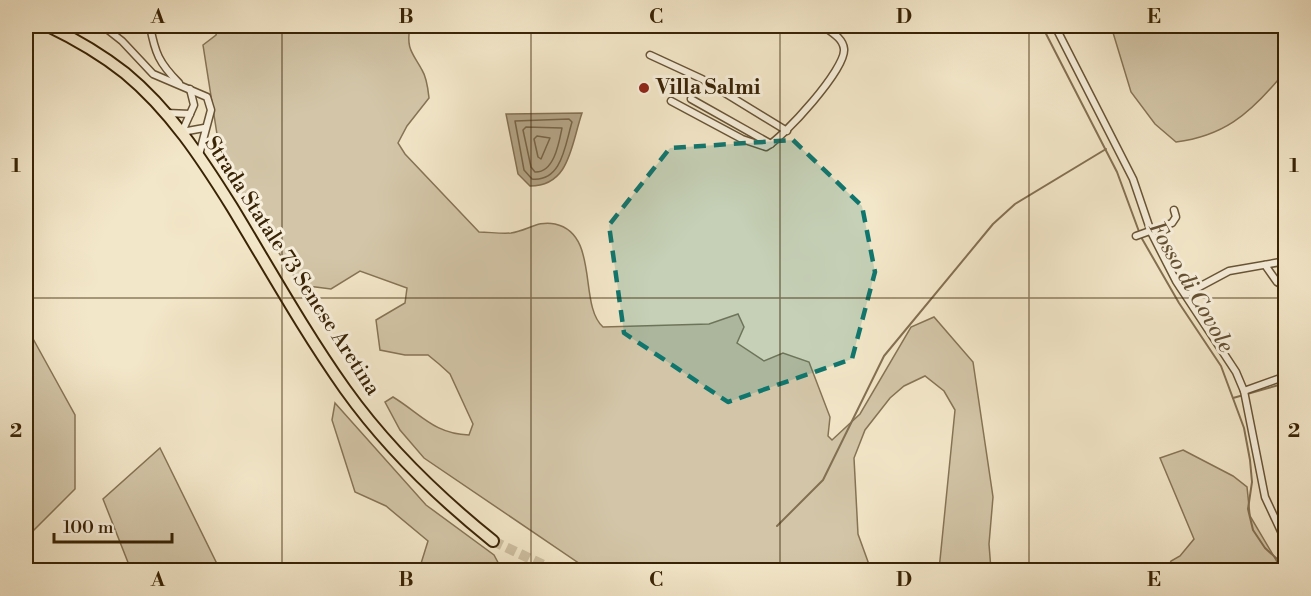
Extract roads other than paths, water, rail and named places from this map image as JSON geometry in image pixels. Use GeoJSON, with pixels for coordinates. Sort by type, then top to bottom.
{"type":"FeatureCollection","features":[{"type":"Feature","properties":{"kind":"main road","name":"Strada Statale 73 Senese Aretina"},"geometry":{"type":"LineString","coordinates":[[48,26],[81,42],[126,74],[166,112],[199,155],[344,388],[393,451],[444,502],[493,541]]}},
{"type":"Feature","properties":{"kind":"street"},"geometry":{"type":"LineString","coordinates":[[103,26],[123,41],[153,74],[200,92],[210,103],[212,110],[204,128],[199,155]]}},
{"type":"Feature","properties":{"kind":"street"},"geometry":{"type":"LineString","coordinates":[[150,26],[155,53],[163,68],[179,84]]}},
{"type":"Feature","properties":{"kind":"street"},"geometry":{"type":"LineString","coordinates":[[671,101],[742,139],[766,147],[788,131],[825,84],[845,51],[842,40],[823,26]]}},
{"type":"Feature","properties":{"kind":"street"},"geometry":{"type":"LineString","coordinates":[[1055,26],[1133,179],[1147,232],[1228,359],[1244,391],[1264,497],[1286,542]]}},
{"type":"Feature","properties":{"kind":"street"},"geometry":{"type":"LineString","coordinates":[[650,55],[702,79],[788,131]]}},
{"type":"Feature","properties":{"kind":"street"},"geometry":{"type":"LineString","coordinates":[[182,132],[194,105],[190,89]]}},
{"type":"Feature","properties":{"kind":"street"},"geometry":{"type":"LineString","coordinates":[[691,99],[771,144]]}},
{"type":"Feature","properties":{"kind":"street"},"geometry":{"type":"LineString","coordinates":[[166,112],[177,115],[190,114]]}},
{"type":"Feature","properties":{"kind":"street"},"geometry":{"type":"LineString","coordinates":[[182,132],[204,128]]}},
{"type":"Feature","properties":{"kind":"street"},"geometry":{"type":"LineString","coordinates":[[1137,236],[1172,223],[1176,217],[1173,210]]}},
{"type":"Feature","properties":{"kind":"street"},"geometry":{"type":"LineString","coordinates":[[1186,294],[1229,271],[1245,266],[1265,266],[1286,261]]}},
{"type":"Feature","properties":{"kind":"street"},"geometry":{"type":"LineString","coordinates":[[1265,266],[1277,282],[1286,287]]}},
{"type":"Feature","properties":{"kind":"street"},"geometry":{"type":"LineString","coordinates":[[1244,391],[1286,375]]}},
{"type":"Feature","properties":{"kind":"water"},"geometry":{"type":"Polygon","coordinates":[[[582,113],[567,162],[561,171],[553,179],[543,184],[530,186],[518,174],[506,114],[582,113]]]}},
{"type":"Feature","properties":{"kind":"waterway","name":"Fosso di Covole"},"geometry":{"type":"LineString","coordinates":[[1042,26],[1117,172],[1141,237],[1179,303],[1221,366],[1244,428],[1252,482],[1248,509],[1253,530],[1265,548],[1286,567]]}},
{"type":"Feature","properties":{"kind":"waterway"},"geometry":{"type":"LineString","coordinates":[[777,526],[823,480],[884,356],[993,224],[1015,204],[1106,149]]}},
{"type":"Feature","properties":{"kind":"waterway"},"geometry":{"type":"LineString","coordinates":[[1233,398],[1286,383]]}},
{"type":"Feature","properties":{"kind":"tunnel"},"geometry":{"type":"LineString","coordinates":[[493,541],[554,570]]}},
{"type":"Feature","properties":{"kind":"place","name":"Villa Salmi"},"geometry":{"type":"Point","coordinates":[644,88]}}]}
